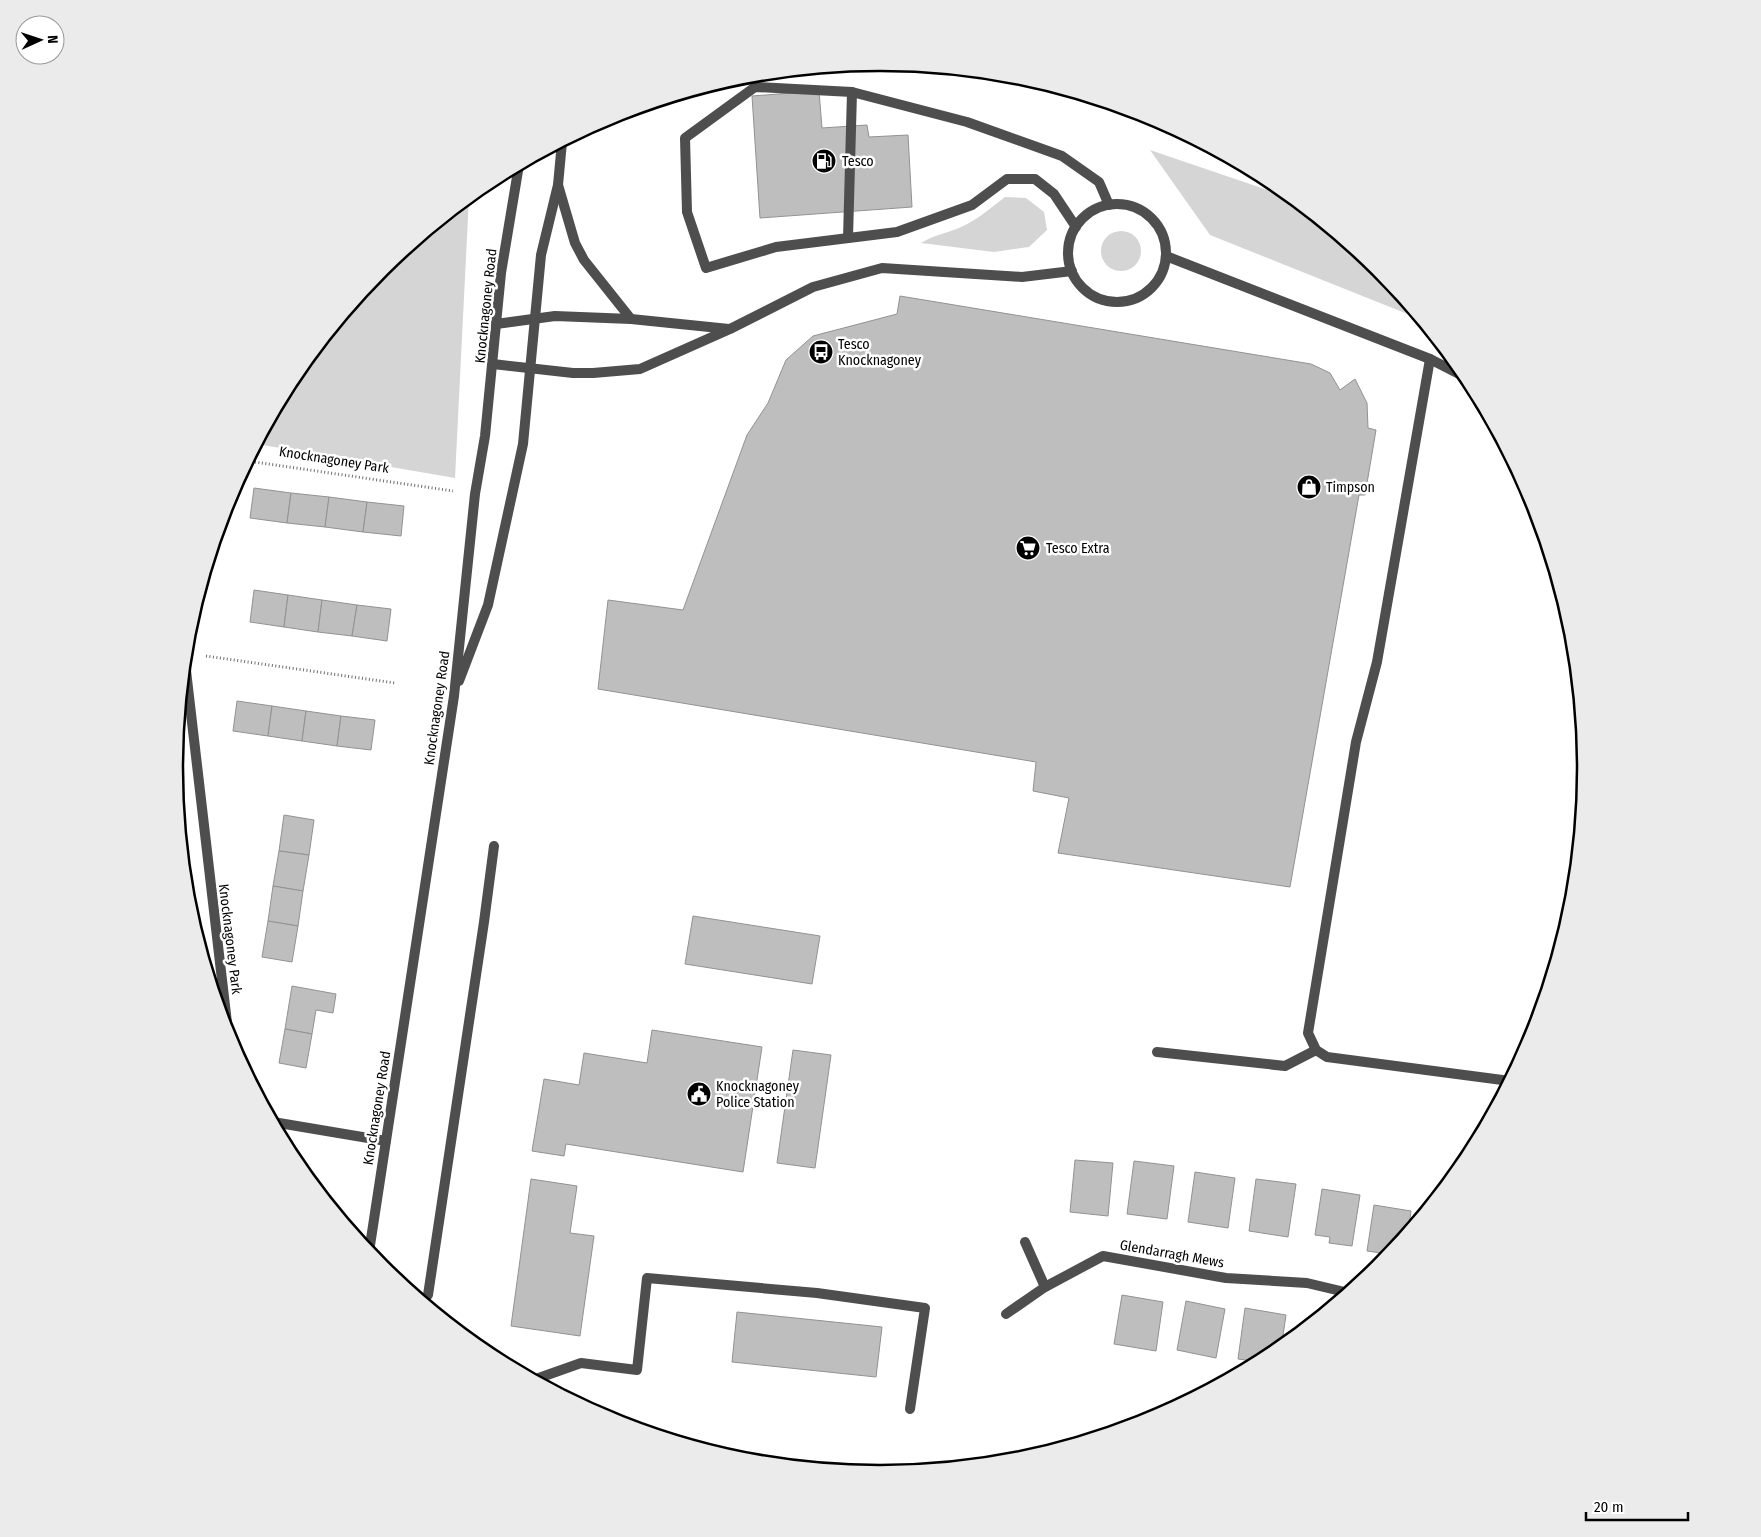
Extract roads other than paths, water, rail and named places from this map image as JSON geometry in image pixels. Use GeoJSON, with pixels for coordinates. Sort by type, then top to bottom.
{"type":"FeatureCollection","features":[{"type":"Feature","properties":{"kind":"street"},"geometry":{"type":"LineString","coordinates":[[1076,227],[1054,194],[1035,179],[1007,179],[972,206],[897,232],[776,247],[706,268],[687,212],[685,138],[755,87],[852,92],[967,122],[1062,156],[1099,182],[1109,205]]}},
{"type":"Feature","properties":{"kind":"street"},"geometry":{"type":"LineString","coordinates":[[848,238],[852,92]]}},
{"type":"Feature","properties":{"kind":"street"},"geometry":{"type":"LineString","coordinates":[[454,696],[488,605],[523,444],[541,255],[558,185],[561,149]]}},
{"type":"Feature","properties":{"kind":"street","name":"Knocknagoney Road"},"geometry":{"type":"LineString","coordinates":[[370,1244],[454,696],[475,494],[485,436],[493,364],[501,273],[518,174]]}},
{"type":"Feature","properties":{"kind":"street"},"geometry":{"type":"LineString","coordinates":[[558,185],[575,243],[584,260],[631,318]]}},
{"type":"Feature","properties":{"kind":"street"},"geometry":{"type":"LineString","coordinates":[[1109,205],[1124,205],[1137,209],[1149,217],[1158,228],[1164,241],[1166,256],[1162,271],[1154,284],[1143,295],[1128,301],[1113,302],[1097,298],[1084,290],[1074,278],[1069,263],[1068,247],[1070,237],[1076,227],[1084,217],[1096,209],[1109,205]]}},
{"type":"Feature","properties":{"kind":"street"},"geometry":{"type":"LineString","coordinates":[[1166,256],[1430,359],[1453,371]]}},
{"type":"Feature","properties":{"kind":"street"},"geometry":{"type":"LineString","coordinates":[[493,364],[530,369],[593,373],[640,369],[730,329],[813,287],[882,268],[1022,277],[1072,271]]}},
{"type":"Feature","properties":{"kind":"street"},"geometry":{"type":"LineString","coordinates":[[496,324],[555,316],[631,318],[730,329]]}},
{"type":"Feature","properties":{"kind":"street"},"geometry":{"type":"LineString","coordinates":[[1430,359],[1377,662],[1356,742],[1308,1033],[1316,1050],[1327,1057],[1504,1080]]}},
{"type":"Feature","properties":{"kind":"street","name":"Knocknagoney Park"},"geometry":{"type":"LineString","coordinates":[[188,688],[225,1006]]}},
{"type":"Feature","properties":{"kind":"street"},"geometry":{"type":"LineString","coordinates":[[428,1295],[494,846]]}},
{"type":"Feature","properties":{"kind":"street"},"geometry":{"type":"LineString","coordinates":[[1156,1052],[1285,1066],[1316,1050]]}},
{"type":"Feature","properties":{"kind":"street"},"geometry":{"type":"LineString","coordinates":[[281,1124],[386,1141]]}},
{"type":"Feature","properties":{"kind":"street"},"geometry":{"type":"LineString","coordinates":[[1025,1242],[1045,1287]]}},
{"type":"Feature","properties":{"kind":"street","name":"Glendarragh Mews"},"geometry":{"type":"LineString","coordinates":[[1006,1314],[1045,1287],[1103,1256],[1226,1278],[1307,1283],[1342,1291]]}},
{"type":"Feature","properties":{"kind":"street"},"geometry":{"type":"LineString","coordinates":[[541,1377],[581,1363],[637,1370],[646,1278],[695,1282],[817,1293],[925,1308],[910,1409]]}},
{"type":"Feature","properties":{"kind":"place","name":"Tesco"},"geometry":{"type":"Point","coordinates":[824,161]}},
{"type":"Feature","properties":{"kind":"place","name":"Tesco Knocknagoney"},"geometry":{"type":"Point","coordinates":[821,352]}},
{"type":"Feature","properties":{"kind":"place","name":"Timpson"},"geometry":{"type":"Point","coordinates":[1309,487]}},
{"type":"Feature","properties":{"kind":"place","name":"Tesco Extra"},"geometry":{"type":"Point","coordinates":[1028,548]}},
{"type":"Feature","properties":{"kind":"place","name":"Knocknagoney Police Station"},"geometry":{"type":"Point","coordinates":[699,1094]}}]}
